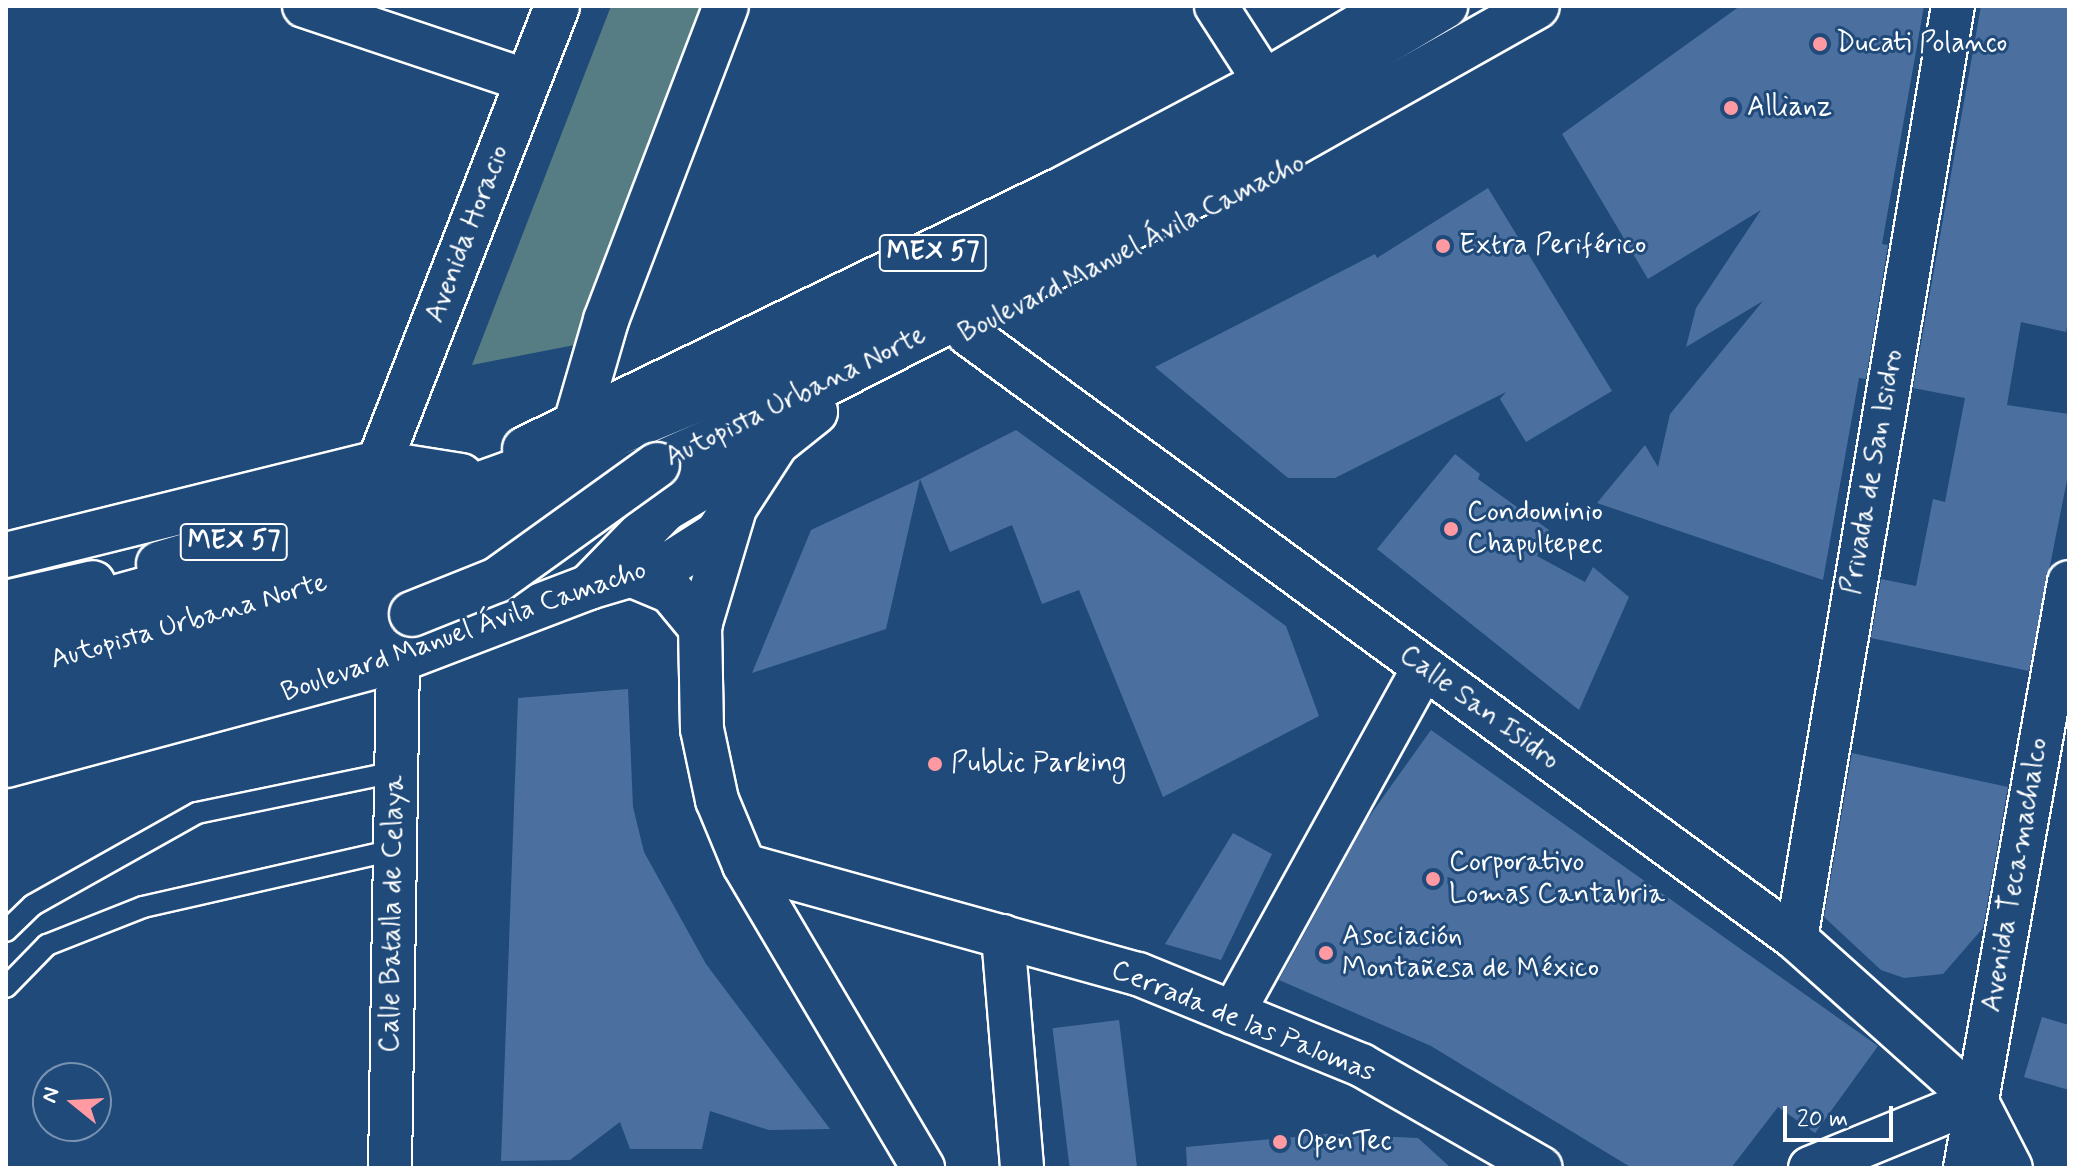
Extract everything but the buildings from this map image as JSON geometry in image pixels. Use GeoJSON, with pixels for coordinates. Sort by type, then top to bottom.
{"type":"FeatureCollection","features":[{"type":"Feature","properties":{"kind":"main road","name":"Avenida Horacio"},"geometry":{"type":"LineString","coordinates":[[379,463],[557,6]]}},
{"type":"Feature","properties":{"kind":"main road"},"geometry":{"type":"LineString","coordinates":[[575,427],[606,320],[726,6]]}},
{"type":"Feature","properties":{"kind":"main road","name":"MEX 57"},"geometry":{"type":"LineString","coordinates":[[6,603],[73,589],[461,476],[575,427],[1065,188],[1265,82],[1393,6]]}},
{"type":"Feature","properties":{"kind":"main road","name":"Autopista Urbana Norte"},"geometry":{"type":"LineString","coordinates":[[6,628],[324,540],[559,456],[706,396],[1289,99],[1445,6]]}},
{"type":"Feature","properties":{"kind":"main road","name":"Autopista Urbana Norte"},"geometry":{"type":"LineString","coordinates":[[6,671],[344,578],[657,465],[731,432],[1271,156],[1537,6]]}},
{"type":"Feature","properties":{"kind":"main road","name":"Boulevard Manuel Ávila Camacho"},"geometry":{"type":"LineString","coordinates":[[6,695],[180,651],[507,546],[815,412],[1328,147],[1564,6]]}},
{"type":"Feature","properties":{"kind":"main road"},"geometry":{"type":"LineString","coordinates":[[589,587],[665,509],[776,443],[815,412]]}},
{"type":"Feature","properties":{"kind":"main road","name":"Boulevard Manuel Ávila Camacho"},"geometry":{"type":"LineString","coordinates":[[6,765],[385,664],[693,551],[717,534],[734,512],[776,443]]}},
{"type":"Feature","properties":{"kind":"main road"},"geometry":{"type":"LineString","coordinates":[[6,555],[379,463],[461,476]]}},
{"type":"Feature","properties":{"kind":"main road"},"geometry":{"type":"LineString","coordinates":[[6,732],[226,676],[483,586],[542,550],[657,465]]}},
{"type":"Feature","properties":{"kind":"main road"},"geometry":{"type":"LineString","coordinates":[[630,574],[671,591],[700,626]]}},
{"type":"Feature","properties":{"kind":"street"},"geometry":{"type":"LineString","coordinates":[[304,6],[528,81]]}},
{"type":"Feature","properties":{"kind":"street"},"geometry":{"type":"LineString","coordinates":[[1216,6],[1265,82]]}},
{"type":"Feature","properties":{"kind":"street","name":"Privada de San Isidro"},"geometry":{"type":"LineString","coordinates":[[1796,939],[1953,6]]}},
{"type":"Feature","properties":{"kind":"street","name":"Calle San Isidro"},"geometry":{"type":"LineString","coordinates":[[968,334],[1796,939],[1976,1100]]}},
{"type":"Feature","properties":{"kind":"street"},"geometry":{"type":"LineString","coordinates":[[734,512],[700,626],[702,729],[717,800],[744,865],[923,1168]]}},
{"type":"Feature","properties":{"kind":"street","name":"Avenida Tecamachalco"},"geometry":{"type":"LineString","coordinates":[[1965,1168],[2069,582]]}},
{"type":"Feature","properties":{"kind":"street","name":"Calle Batalla de Celaya"},"geometry":{"type":"LineString","coordinates":[[367,1168],[382,852],[385,664]]}},
{"type":"Feature","properties":{"kind":"street"},"geometry":{"type":"LineString","coordinates":[[1233,1013],[1424,667]]}},
{"type":"Feature","properties":{"kind":"street","name":"Calle Batalla de Celaya"},"geometry":{"type":"LineString","coordinates":[[382,852],[390,1168]]}},
{"type":"Feature","properties":{"kind":"street","name":"Cerrada de las Palomas"},"geometry":{"type":"LineString","coordinates":[[744,865],[1138,974],[1361,1065],[1541,1168]]}},
{"type":"Feature","properties":{"kind":"street"},"geometry":{"type":"LineString","coordinates":[[1003,936],[1022,1168]]}},
{"type":"Feature","properties":{"kind":"street"},"geometry":{"type":"LineString","coordinates":[[1810,1168],[1976,1100],[2011,1168]]}},
{"type":"Feature","properties":{"kind":"lane"},"geometry":{"type":"LineString","coordinates":[[6,931],[33,905],[197,813],[384,772]]}},
{"type":"Feature","properties":{"kind":"lane"},"geometry":{"type":"LineString","coordinates":[[6,987],[47,945],[143,907],[382,852]]}},
{"type":"Feature","properties":{"kind":"green space"},"geometry":{"type":"Polygon","coordinates":[[[611,6],[722,6],[590,342],[472,365],[611,6]]]}},
{"type":"Feature","properties":{"kind":"place","name":"Ducati Polanco"},"geometry":{"type":"Point","coordinates":[1820,44]}},
{"type":"Feature","properties":{"kind":"place","name":"Allianz"},"geometry":{"type":"Point","coordinates":[1731,108]}},
{"type":"Feature","properties":{"kind":"place","name":"Extra Periférico"},"geometry":{"type":"Point","coordinates":[1443,246]}},
{"type":"Feature","properties":{"kind":"place","name":"Condominio Chapultepec"},"geometry":{"type":"Point","coordinates":[1451,529]}},
{"type":"Feature","properties":{"kind":"place","name":"Public Parking"},"geometry":{"type":"Point","coordinates":[935,764]}},
{"type":"Feature","properties":{"kind":"place","name":"Corporativo Lomas Cantabria"},"geometry":{"type":"Point","coordinates":[1433,879]}},
{"type":"Feature","properties":{"kind":"place","name":"Asociación Montañesa de México"},"geometry":{"type":"Point","coordinates":[1326,953]}},
{"type":"Feature","properties":{"kind":"place","name":"OpenTec"},"geometry":{"type":"Point","coordinates":[1280,1142]}}]}
